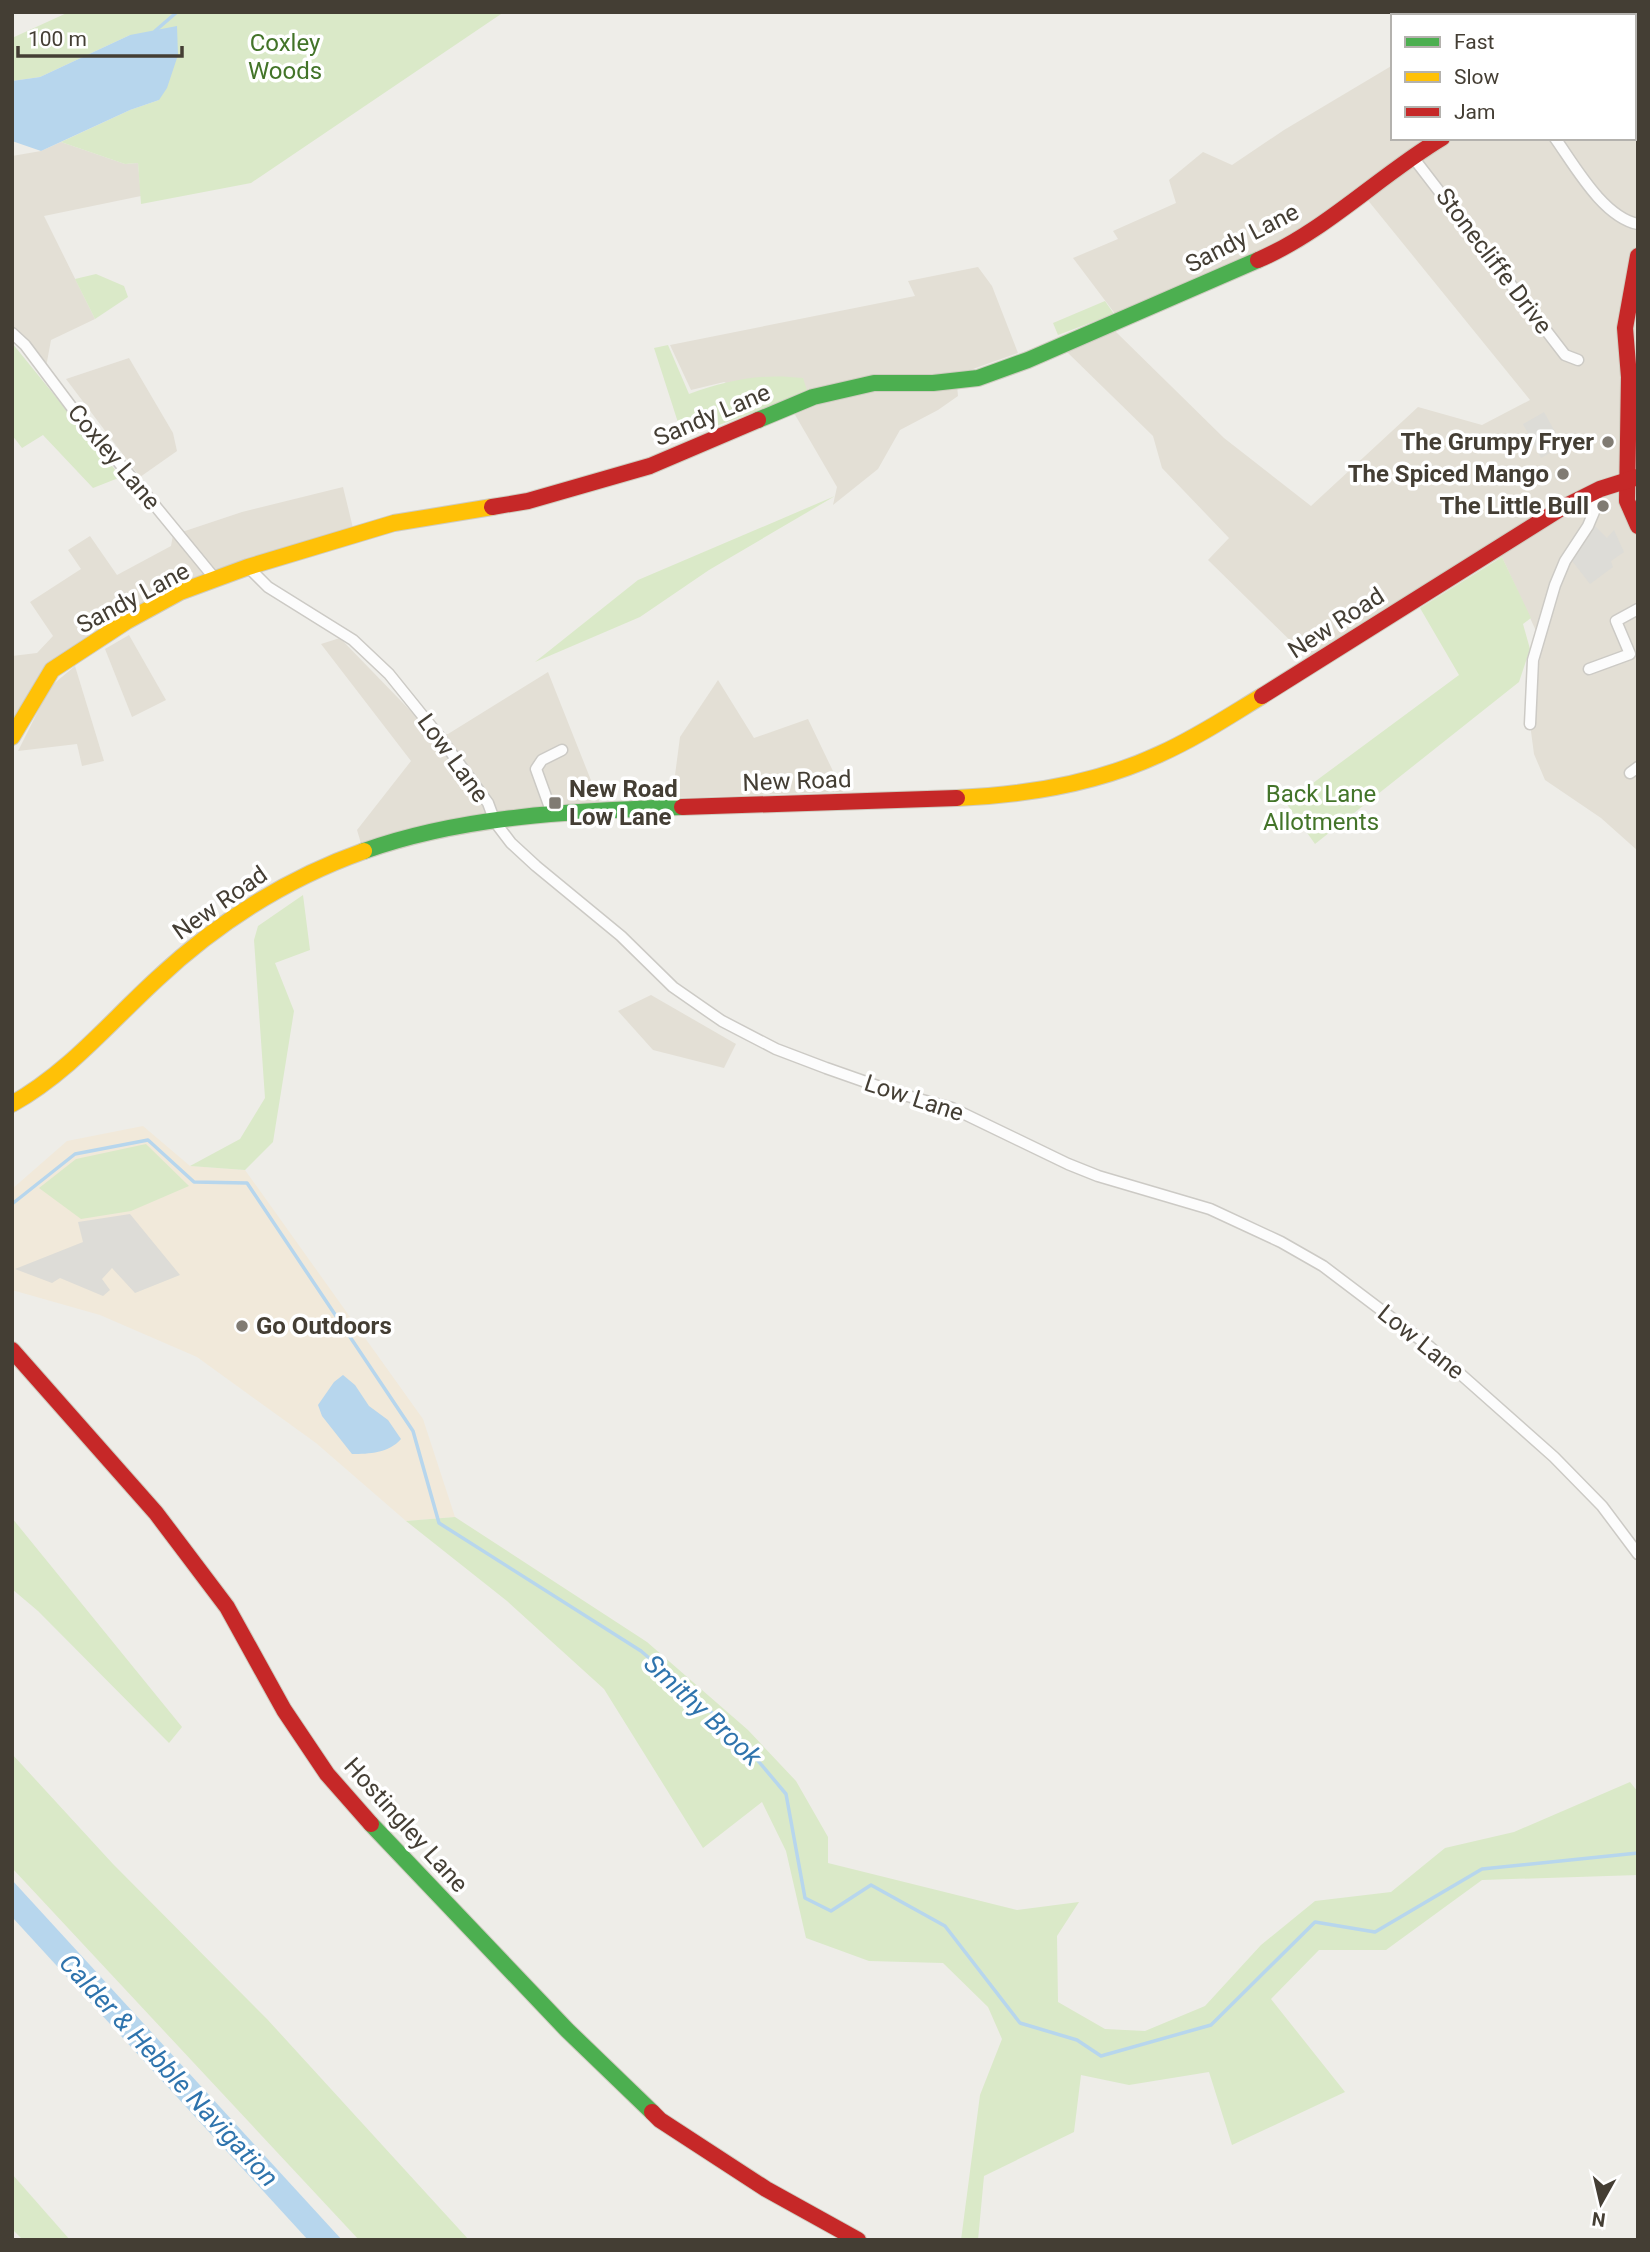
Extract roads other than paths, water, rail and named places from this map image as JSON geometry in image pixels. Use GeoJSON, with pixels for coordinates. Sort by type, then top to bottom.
{"type":"FeatureCollection","features":[{"type":"Feature","properties":{"kind":"main road","name":"Sandy Lane"},"geometry":{"type":"LineString","coordinates":[[12,737],[52,670],[127,621],[180,593],[248,567],[394,523],[528,501],[650,466],[813,397],[874,383],[933,383],[978,378],[1269,255],[1315,227],[1412,156],[1440,140]]}},
{"type":"Feature","properties":{"kind":"main road"},"geometry":{"type":"LineString","coordinates":[[1638,256],[1629,377],[1633,478],[1627,501],[1638,526]]}},
{"type":"Feature","properties":{"kind":"main road","name":"New Road"},"geometry":{"type":"LineString","coordinates":[[12,1104],[60,1076],[196,943],[273,891],[303,875],[363,850],[454,827],[553,816],[678,807],[1007,796],[1054,789],[1102,777],[1148,760],[1193,737],[1598,489],[1633,478]]}},
{"type":"Feature","properties":{"kind":"main road","name":"Hostingley Lane"},"geometry":{"type":"LineString","coordinates":[[12,1350],[156,1513],[227,1607],[284,1710],[327,1774],[389,1844],[567,2030],[660,2120],[766,2189],[858,2240]]}},
{"type":"Feature","properties":{"kind":"street"},"geometry":{"type":"LineString","coordinates":[[1556,140],[1601,201],[1627,222],[1638,224]]}},
{"type":"Feature","properties":{"kind":"street","name":"Stonecliffe Drive"},"geometry":{"type":"LineString","coordinates":[[1412,156],[1565,355],[1578,360]]}},
{"type":"Feature","properties":{"kind":"street","name":"Coxley Lane"},"geometry":{"type":"LineString","coordinates":[[12,333],[25,345],[79,417],[216,580]]}},
{"type":"Feature","properties":{"kind":"street"},"geometry":{"type":"LineString","coordinates":[[1531,724],[1533,660],[1555,585],[1565,561],[1588,526],[1598,489]]}},
{"type":"Feature","properties":{"kind":"street","name":"Low Lane"},"geometry":{"type":"LineString","coordinates":[[248,567],[268,587],[353,640],[388,674],[439,736],[488,803],[495,822],[511,843],[621,936],[673,986],[722,1021],[776,1049],[826,1068],[900,1094],[952,1108],[1098,1176],[1210,1209],[1281,1242],[1323,1266],[1430,1348],[1554,1457],[1602,1506],[1638,1553]]}},
{"type":"Feature","properties":{"kind":"street"},"geometry":{"type":"LineString","coordinates":[[1589,669],[1630,654],[1616,621],[1638,610]]}},
{"type":"Feature","properties":{"kind":"street"},"geometry":{"type":"LineString","coordinates":[[553,816],[536,769],[542,760],[562,750]]}},
{"type":"Feature","properties":{"kind":"water"},"geometry":{"type":"Polygon","coordinates":[[[177,26],[178,55],[167,88],[159,100],[130,110],[41,151],[12,141],[12,81],[40,77],[130,35],[177,26]]]}},
{"type":"Feature","properties":{"kind":"water"},"geometry":{"type":"Polygon","coordinates":[[[343,1375],[355,1385],[369,1406],[388,1420],[401,1439],[396,1444],[378,1452],[352,1454],[322,1416],[318,1405],[334,1382],[343,1375]]]}},
{"type":"Feature","properties":{"kind":"water","name":"Calder & Hebble Navigation"},"geometry":{"type":"Polygon","coordinates":[[[12,1880],[342,2240],[308,2240],[12,1917],[12,1880]]]}},
{"type":"Feature","properties":{"kind":"waterway"},"geometry":{"type":"LineString","coordinates":[[155,31],[177,12]]}},
{"type":"Feature","properties":{"kind":"waterway","name":"Smithy Brook"},"geometry":{"type":"LineString","coordinates":[[12,1204],[75,1154],[148,1140],[194,1182],[247,1183],[413,1431],[439,1523],[641,1651],[733,1731],[786,1794],[805,1898],[831,1911],[871,1885],[945,1926],[1020,2023],[1077,2040],[1101,2056],[1211,2025],[1315,1922],[1375,1932],[1482,1869],[1638,1853]]}},
{"type":"Feature","properties":{"kind":"place","name":"The Grumpy Fryer"},"geometry":{"type":"Point","coordinates":[1608,442]}},
{"type":"Feature","properties":{"kind":"place","name":"The Spiced Mango"},"geometry":{"type":"Point","coordinates":[1563,474]}},
{"type":"Feature","properties":{"kind":"place","name":"The Little Bull"},"geometry":{"type":"Point","coordinates":[1603,506]}},
{"type":"Feature","properties":{"kind":"place","name":"New Road Low Lane"},"geometry":{"type":"Point","coordinates":[555,803]}},
{"type":"Feature","properties":{"kind":"place","name":"Go Outdoors"},"geometry":{"type":"Point","coordinates":[242,1326]}},
{"type":"Feature","properties":{"kind":"park label","name":"Coxley Woods"},"geometry":{"type":"Point","coordinates":[285,57]}},
{"type":"Feature","properties":{"kind":"park label","name":"Back Lane Allotments"},"geometry":{"type":"Point","coordinates":[1321,808]}}]}
